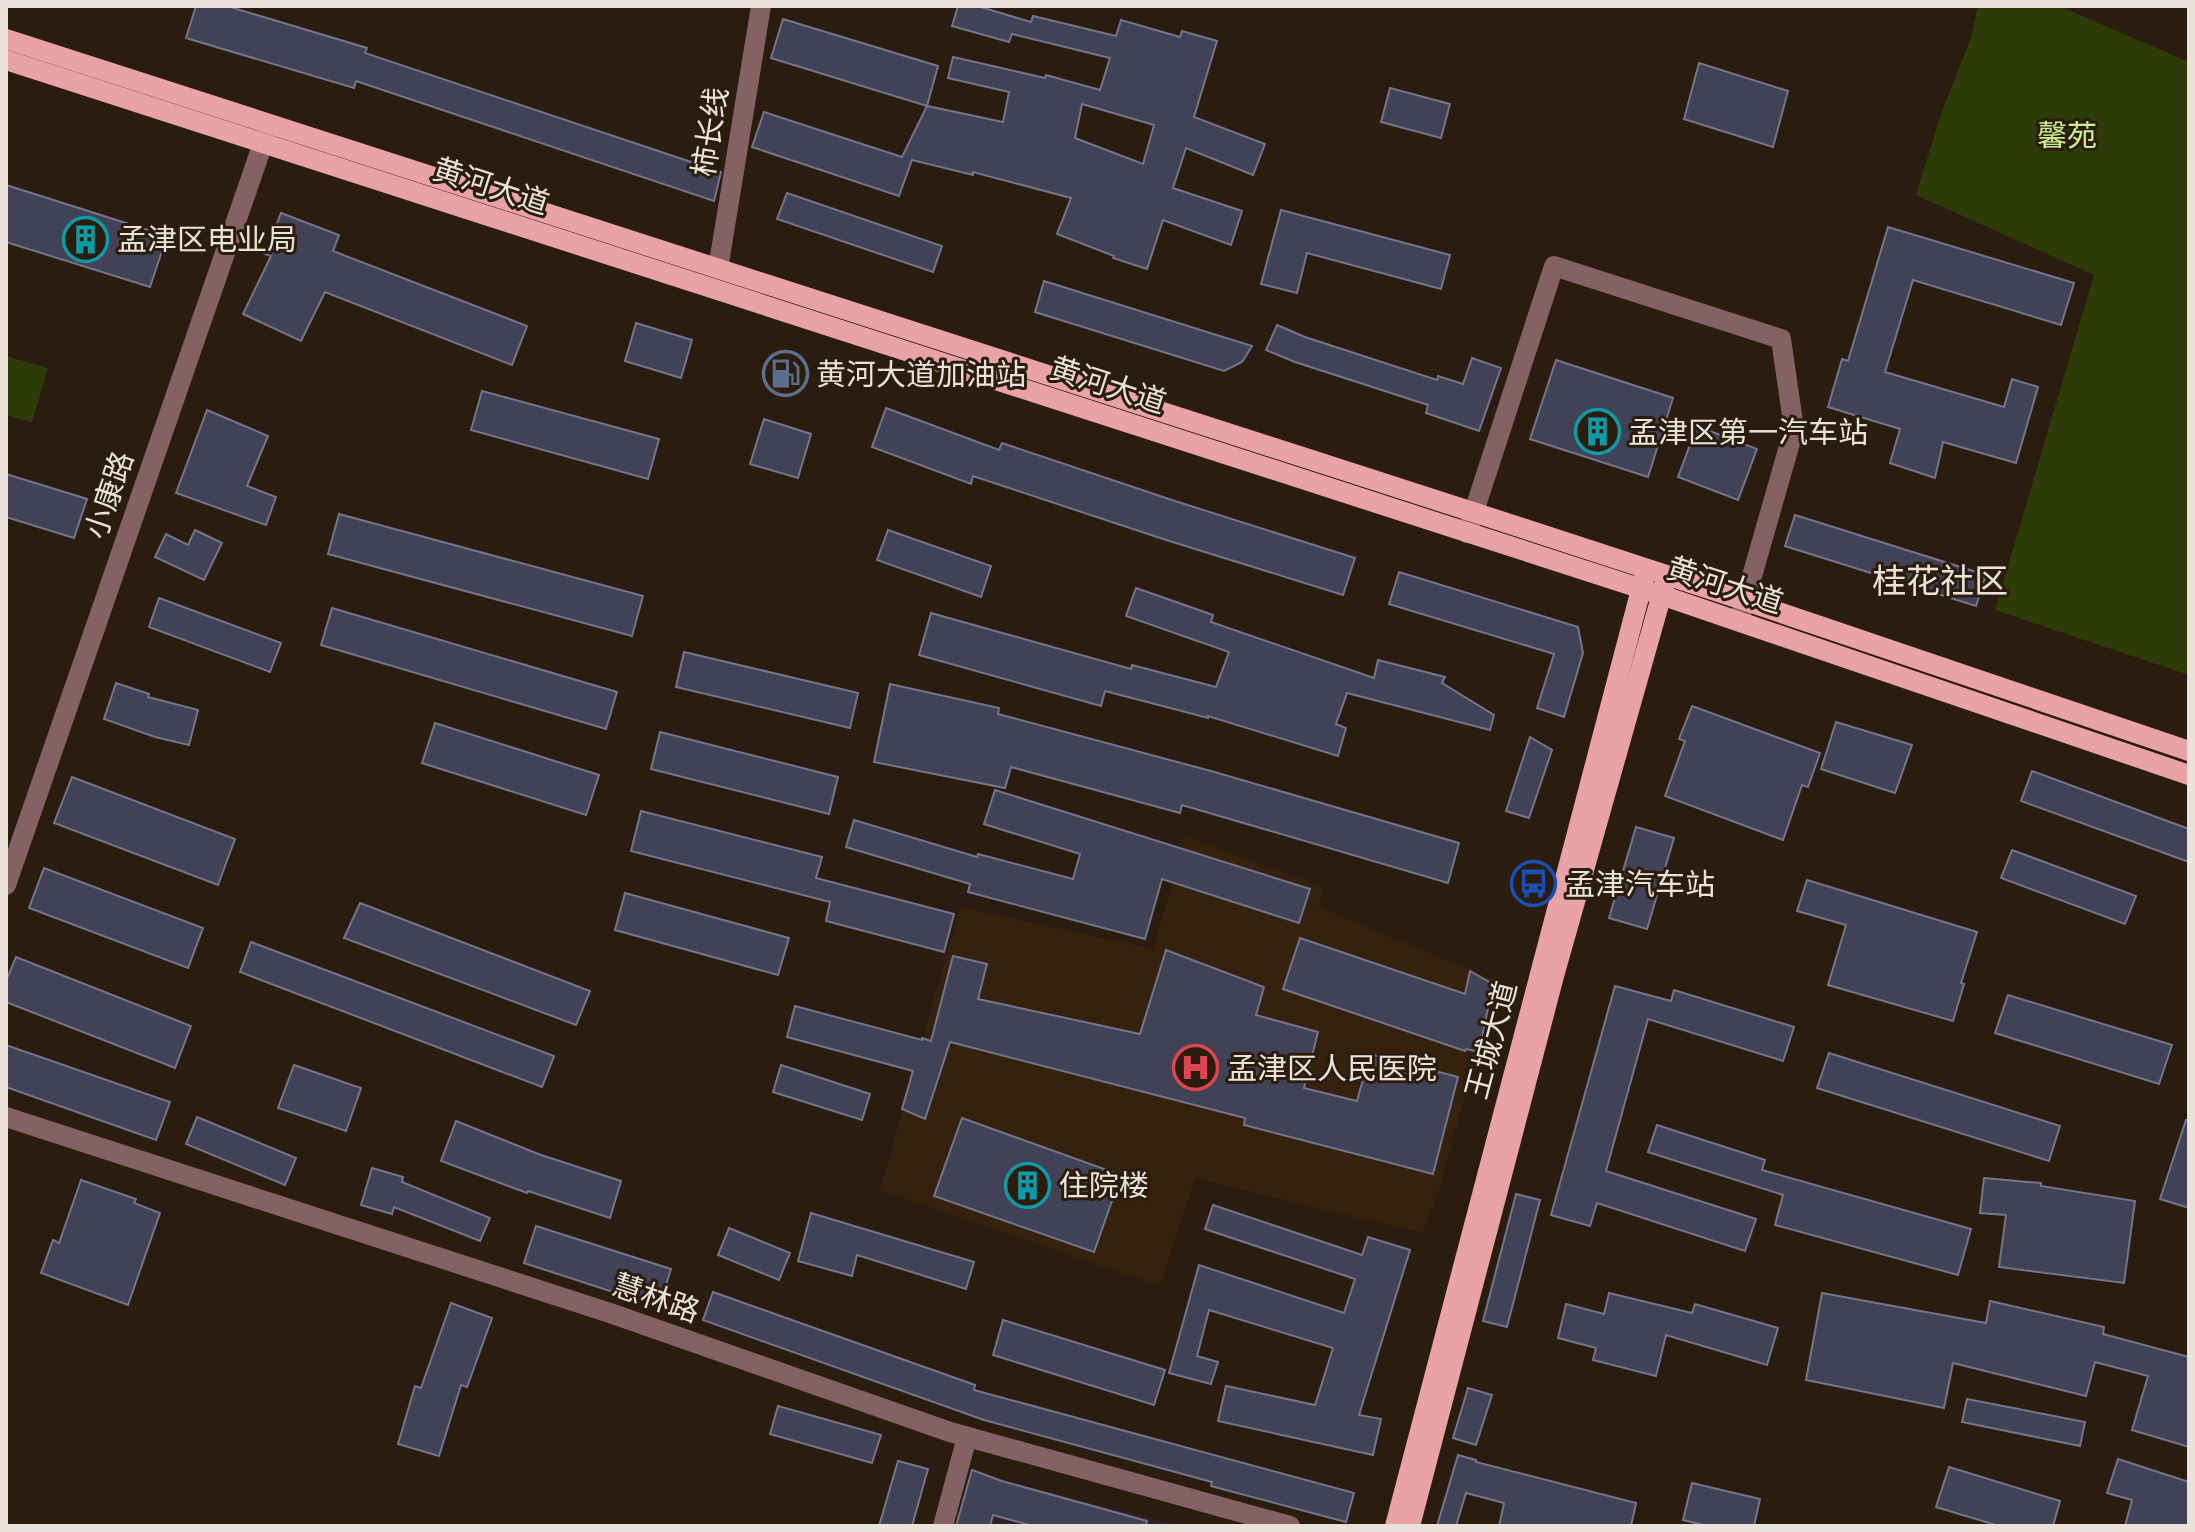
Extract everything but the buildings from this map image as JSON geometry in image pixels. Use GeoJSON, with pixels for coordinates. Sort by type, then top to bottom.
{"type":"FeatureCollection","features":[{"type":"Feature","properties":{"kind":"main road","name":"黄河大道"},"geometry":{"type":"LineString","coordinates":[[6,39],[1473,512],[1643,579]]}},
{"type":"Feature","properties":{"kind":"main road","name":"黄河大道"},"geometry":{"type":"LineString","coordinates":[[6,60],[1467,533],[1664,585],[1746,601],[2189,751]]}},
{"type":"Feature","properties":{"kind":"main road","name":"王城大道"},"geometry":{"type":"LineString","coordinates":[[1395,1526],[1643,579]]}},
{"type":"Feature","properties":{"kind":"main road","name":"黄河大道"},"geometry":{"type":"LineString","coordinates":[[1664,585],[1739,622],[2189,775]]}},
{"type":"Feature","properties":{"kind":"main road","name":"王城大道"},"geometry":{"type":"LineString","coordinates":[[1410,1526],[1554,976],[1664,585]]}},
{"type":"Feature","properties":{"kind":"street","name":"柿长线"},"geometry":{"type":"LineString","coordinates":[[718,269],[761,6]]}},
{"type":"Feature","properties":{"kind":"street","name":"小康路"},"geometry":{"type":"LineString","coordinates":[[6,885],[269,125]]}},
{"type":"Feature","properties":{"kind":"street"},"geometry":{"type":"LineString","coordinates":[[1467,533],[1554,266],[1632,290],[1781,339],[1794,429],[1739,622]]}},
{"type":"Feature","properties":{"kind":"street","name":"慧林路"},"geometry":{"type":"LineString","coordinates":[[6,1117],[595,1308],[967,1437],[1290,1526]]}},
{"type":"Feature","properties":{"kind":"street"},"geometry":{"type":"LineString","coordinates":[[943,1526],[967,1437]]}},
{"type":"Feature","properties":{"kind":"shaded area","name":"孟津区人民医院"},"geometry":{"type":"Polygon","coordinates":[[[1186,837],[1323,887],[1319,907],[1506,985],[1486,1053],[1468,1083],[1441,1185],[1422,1233],[1195,1178],[1160,1286],[880,1190],[960,907],[1153,949],[1186,837]]]}},
{"type":"Feature","properties":{"kind":"shaded area"},"geometry":{"type":"Polygon","coordinates":[[[1002,1481],[1182,1526],[990,1526],[1002,1481]]]}},
{"type":"Feature","properties":{"kind":"green space","name":"馨苑"},"geometry":{"type":"Polygon","coordinates":[[[1978,6],[2059,6],[2189,62],[2189,675],[1995,610],[2094,275],[1916,195],[1941,114],[1972,35],[1978,6]]]}},
{"type":"Feature","properties":{"kind":"green space"},"geometry":{"type":"Polygon","coordinates":[[[6,356],[48,368],[32,422],[6,415],[6,356]]]}},
{"type":"Feature","properties":{"kind":"place","name":"孟津区电业局"},"geometry":{"type":"Point","coordinates":[86,239]}},
{"type":"Feature","properties":{"kind":"place","name":"黄河大道加油站"},"geometry":{"type":"Point","coordinates":[785,374]}},
{"type":"Feature","properties":{"kind":"place","name":"孟津区第一汽车站"},"geometry":{"type":"Point","coordinates":[1597,432]}},
{"type":"Feature","properties":{"kind":"place","name":"孟津汽车站"},"geometry":{"type":"Point","coordinates":[1534,884]}},
{"type":"Feature","properties":{"kind":"place","name":"孟津区人民医院"},"geometry":{"type":"Point","coordinates":[1196,1068]}},
{"type":"Feature","properties":{"kind":"place","name":"住院楼"},"geometry":{"type":"Point","coordinates":[1028,1185]}},
{"type":"Feature","properties":{"kind":"district","name":"桂花社区"},"geometry":{"type":"Point","coordinates":[1940,581]}}]}
